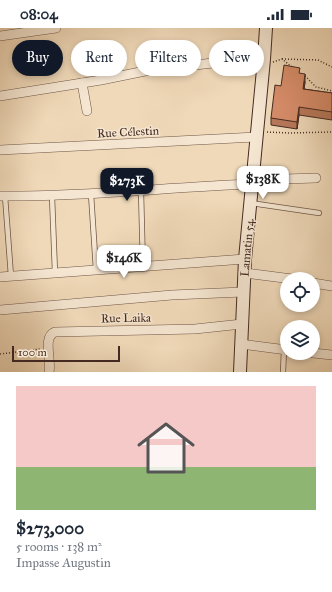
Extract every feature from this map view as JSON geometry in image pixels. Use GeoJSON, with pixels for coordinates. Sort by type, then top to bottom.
{"type":"FeatureCollection","features":[{"type":"Feature","properties":{"kind":"street"},"geometry":{"type":"LineString","coordinates":[[0,36],[56,28]]}},
{"type":"Feature","properties":{"kind":"street","name":"Lamatin 54"},"geometry":{"type":"LineString","coordinates":[[264,59],[266,28]]}},
{"type":"Feature","properties":{"kind":"street"},"geometry":{"type":"LineString","coordinates":[[0,96],[150,70],[209,63]]}},
{"type":"Feature","properties":{"kind":"street","name":"Lamatin 54"},"geometry":{"type":"LineString","coordinates":[[240,372],[245,260],[262,76]]}},
{"type":"Feature","properties":{"kind":"street"},"geometry":{"type":"LineString","coordinates":[[82,83],[87,111]]}},
{"type":"Feature","properties":{"kind":"street","name":"Rue Célestin"},"geometry":{"type":"LineString","coordinates":[[0,150],[257,134]]}},
{"type":"Feature","properties":{"kind":"street"},"geometry":{"type":"LineString","coordinates":[[3,196],[91,194],[316,178]]}},
{"type":"Feature","properties":{"kind":"street"},"geometry":{"type":"LineString","coordinates":[[0,277],[245,260]]}},
{"type":"Feature","properties":{"kind":"street"},"geometry":{"type":"LineString","coordinates":[[245,272],[280,277]]}},
{"type":"Feature","properties":{"kind":"street"},"geometry":{"type":"LineString","coordinates":[[320,284],[332,286]]}},
{"type":"Feature","properties":{"kind":"street"},"geometry":{"type":"LineString","coordinates":[[0,310],[172,295],[243,292]]}},
{"type":"Feature","properties":{"kind":"street","name":"Rue Laika"},"geometry":{"type":"LineString","coordinates":[[48,372],[50,366],[48,338],[55,332],[195,328],[242,324]]}},
{"type":"Feature","properties":{"kind":"street"},"geometry":{"type":"LineString","coordinates":[[241,344],[280,349]]}},
{"type":"Feature","properties":{"kind":"street"},"geometry":{"type":"LineString","coordinates":[[320,354],[332,355]]}},
{"type":"Feature","properties":{"kind":"lane"},"geometry":{"type":"LineString","coordinates":[[141,191],[143,268]]}},
{"type":"Feature","properties":{"kind":"lane"},"geometry":{"type":"LineString","coordinates":[[91,194],[96,270]]}},
{"type":"Feature","properties":{"kind":"lane"},"geometry":{"type":"LineString","coordinates":[[3,196],[12,276]]}},
{"type":"Feature","properties":{"kind":"lane"},"geometry":{"type":"LineString","coordinates":[[52,196],[55,273]]}},
{"type":"Feature","properties":{"kind":"lane"},"geometry":{"type":"LineString","coordinates":[[251,203],[319,213]]}},
{"type":"Feature","properties":{"kind":"lane"},"geometry":{"type":"LineString","coordinates":[[283,372],[285,360]]}},
{"type":"Feature","properties":{"kind":"path"},"geometry":{"type":"LineString","coordinates":[[264,59],[270,62],[282,59],[318,60],[332,67]]}},
{"type":"Feature","properties":{"kind":"path"},"geometry":{"type":"LineString","coordinates":[[282,59],[297,71]]}},
{"type":"Feature","properties":{"kind":"path"},"geometry":{"type":"LineString","coordinates":[[302,74],[316,87],[332,91]]}},
{"type":"Feature","properties":{"kind":"path"},"geometry":{"type":"LineString","coordinates":[[257,134],[332,132]]}},
{"type":"Feature","properties":{"kind":"path"},"geometry":{"type":"LineString","coordinates":[[0,354],[49,348]]}},
{"type":"Feature","properties":{"kind":"building"},"geometry":{"type":"Polygon","coordinates":[[[284,65],[300,68],[299,73],[305,74],[303,89],[332,93],[332,112],[299,107],[297,122],[271,118],[275,85],[281,86],[284,65]]]}}]}
